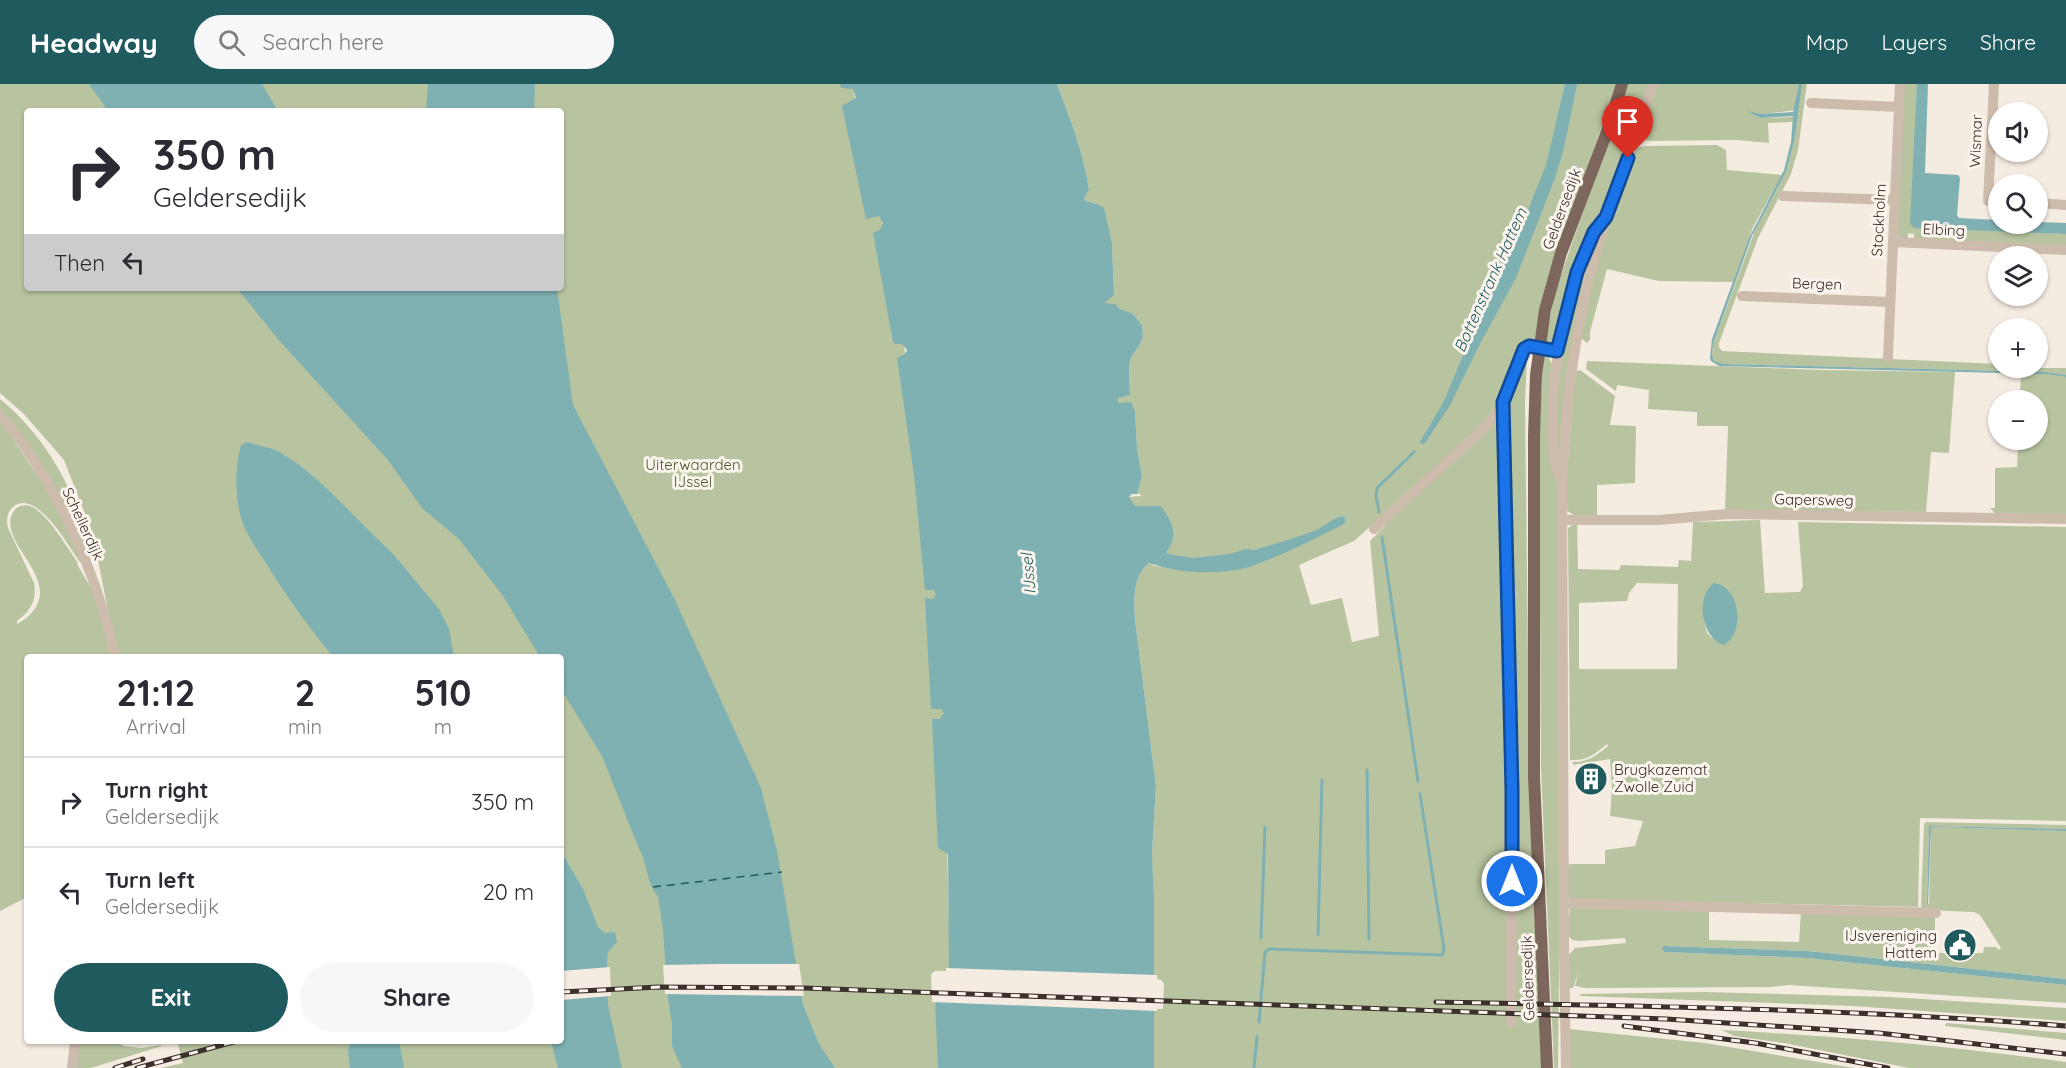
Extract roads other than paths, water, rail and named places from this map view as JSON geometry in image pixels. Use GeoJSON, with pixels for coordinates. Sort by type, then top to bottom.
{"type":"FeatureCollection","features":[{"type":"Feature","properties":{"kind":"main road","name":"Geldersedijk"},"geometry":{"type":"LineString","coordinates":[[1546,1068],[1534,777],[1534,436],[1539,348],[1545,310],[1561,253],[1623,84]]}},
{"type":"Feature","properties":{"kind":"street"},"geometry":{"type":"LineString","coordinates":[[1566,1068],[1562,485],[1566,411],[1575,346],[1591,271],[1606,217],[1653,84]]}},
{"type":"Feature","properties":{"kind":"street","name":"Stockholm"},"geometry":{"type":"LineString","coordinates":[[1888,357],[1900,84]]}},
{"type":"Feature","properties":{"kind":"street","name":"Wismar"},"geometry":{"type":"LineString","coordinates":[[1993,174],[1994,84]]}},
{"type":"Feature","properties":{"kind":"street"},"geometry":{"type":"LineString","coordinates":[[1811,103],[1899,107]]}},
{"type":"Feature","properties":{"kind":"street"},"geometry":{"type":"LineString","coordinates":[[1783,196],[1895,200]]}},
{"type":"Feature","properties":{"kind":"street"},"geometry":{"type":"LineString","coordinates":[[2048,204],[2066,205]]}},
{"type":"Feature","properties":{"kind":"street"},"geometry":{"type":"LineString","coordinates":[[1562,485],[1555,457],[1553,419],[1557,351],[1577,272],[1594,232],[1606,217]]}},
{"type":"Feature","properties":{"kind":"street","name":"Elbing"},"geometry":{"type":"LineString","coordinates":[[1893,242],[2066,250]]}},
{"type":"Feature","properties":{"kind":"street","name":"Bergen"},"geometry":{"type":"LineString","coordinates":[[1742,296],[1890,302]]}},
{"type":"Feature","properties":{"kind":"street","name":"Geldersedijk"},"geometry":{"type":"LineString","coordinates":[[1374,529],[1486,426],[1503,402],[1521,352],[1529,346],[1539,348]]}},
{"type":"Feature","properties":{"kind":"street"},"geometry":{"type":"LineString","coordinates":[[1539,348],[1557,351]]}},
{"type":"Feature","properties":{"kind":"street","name":"Geldersedijk"},"geometry":{"type":"LineString","coordinates":[[1503,402],[1512,790],[1512,1022]]}},
{"type":"Feature","properties":{"kind":"street","name":"Schellerdijk"},"geometry":{"type":"LineString","coordinates":[[0,415],[42,473],[74,536],[101,603],[114,654]]}},
{"type":"Feature","properties":{"kind":"street","name":"Gapersweg"},"geometry":{"type":"LineString","coordinates":[[1563,520],[1650,521],[1722,514],[2066,519]]}},
{"type":"Feature","properties":{"kind":"street"},"geometry":{"type":"LineString","coordinates":[[1564,903],[1936,913]]}},
{"type":"Feature","properties":{"kind":"street"},"geometry":{"type":"LineString","coordinates":[[72,1068],[75,1044]]}},
{"type":"Feature","properties":{"kind":"water"},"geometry":{"type":"Polygon","coordinates":[[[89,84],[262,84],[276,108],[106,108],[89,84]]]}},
{"type":"Feature","properties":{"kind":"water"},"geometry":{"type":"Polygon","coordinates":[[[428,84],[535,84],[534,108],[426,108],[428,84]]]}},
{"type":"Feature","properties":{"kind":"water","name":"IJssel"},"geometry":{"type":"Polygon","coordinates":[[[840,84],[1057,84],[1084,163],[1089,190],[1084,198],[1104,208],[1112,243],[1114,295],[1104,303],[1115,304],[1120,309],[1132,313],[1142,325],[1143,337],[1129,363],[1130,395],[1117,400],[1119,403],[1131,402],[1135,411],[1137,448],[1142,477],[1137,494],[1129,497],[1135,506],[1161,506],[1173,528],[1173,539],[1167,551],[1168,554],[1193,558],[1230,554],[1246,549],[1254,550],[1317,530],[1334,519],[1345,517],[1345,523],[1342,525],[1285,553],[1249,567],[1224,572],[1198,572],[1149,563],[1143,569],[1137,582],[1135,620],[1156,786],[1152,854],[1154,1068],[938,1068],[934,975],[949,974],[948,854],[938,848],[932,719],[940,719],[944,713],[941,709],[931,709],[925,598],[933,599],[936,595],[934,590],[925,590],[914,475],[897,358],[905,354],[907,350],[902,344],[893,342],[873,233],[880,230],[883,223],[879,216],[866,219],[842,106],[856,98],[853,89],[841,88],[840,84]]]}},
{"type":"Feature","properties":{"kind":"water"},"geometry":{"type":"Polygon","coordinates":[[[1565,84],[1577,84],[1564,148],[1555,178],[1516,278],[1449,407],[1425,443],[1422,444],[1420,442],[1443,403],[1486,301],[1510,255],[1546,165],[1565,84]]]}},
{"type":"Feature","properties":{"kind":"water"},"geometry":{"type":"Polygon","coordinates":[[[1799,84],[1802,84],[1794,142],[1786,172],[1752,236],[1713,344],[1714,361],[1724,364],[1988,371],[1988,373],[1719,366],[1711,361],[1712,339],[1749,238],[1784,170],[1791,142],[1793,116],[1760,118],[1747,111],[1760,114],[1793,112],[1799,84]]]}},
{"type":"Feature","properties":{"kind":"water"},"geometry":{"type":"Polygon","coordinates":[[[1917,84],[1928,84],[1925,173],[1958,175],[1960,178],[1957,215],[1959,218],[1988,219],[1988,231],[1914,228],[1910,223],[1917,84]]]}},
{"type":"Feature","properties":{"kind":"water"},"geometry":{"type":"Polygon","coordinates":[[[2048,222],[2066,223],[2066,234],[2048,233],[2048,222]]]}},
{"type":"Feature","properties":{"kind":"water"},"geometry":{"type":"Polygon","coordinates":[[[239,291],[557,291],[573,405],[675,600],[761,788],[777,851],[803,1005],[819,1044],[835,1068],[682,1068],[672,1046],[672,1024],[658,896],[651,886],[642,855],[602,756],[564,694],[564,654],[538,654],[503,596],[459,539],[423,509],[387,459],[277,338],[239,291]]]}},
{"type":"Feature","properties":{"kind":"water"},"geometry":{"type":"Polygon","coordinates":[[[2048,372],[2066,375],[2066,377],[2048,374],[2048,372]]]}},
{"type":"Feature","properties":{"kind":"water"},"geometry":{"type":"Polygon","coordinates":[[[247,442],[276,450],[297,463],[322,484],[394,555],[439,609],[449,629],[453,654],[331,654],[282,587],[244,527],[238,506],[236,480],[241,445],[247,442]]]}},
{"type":"Feature","properties":{"kind":"water"},"geometry":{"type":"Polygon","coordinates":[[[1714,583],[1730,592],[1737,610],[1735,630],[1731,639],[1724,645],[1710,634],[1703,616],[1704,597],[1714,583]]]}},
{"type":"Feature","properties":{"kind":"water"},"geometry":{"type":"Polygon","coordinates":[[[1929,826],[2066,829],[2066,831],[1931,827],[1928,905],[1929,826]]]}},
{"type":"Feature","properties":{"kind":"water"},"geometry":{"type":"Polygon","coordinates":[[[564,856],[583,889],[598,927],[605,933],[615,932],[617,942],[608,952],[607,960],[608,1005],[622,1068],[558,1068],[552,1044],[564,1044],[564,856]]]}},
{"type":"Feature","properties":{"kind":"water"},"geometry":{"type":"Polygon","coordinates":[[[1664,946],[1808,951],[2066,979],[2066,985],[1807,958],[1664,952],[1662,948],[1664,946]]]}},
{"type":"Feature","properties":{"kind":"water"},"geometry":{"type":"Polygon","coordinates":[[[349,1044],[400,1044],[404,1068],[350,1068],[349,1044]]]}},
{"type":"Feature","properties":{"kind":"waterway","name":"Bottenstrank Hattem"},"geometry":{"type":"LineString","coordinates":[[1379,512],[1377,488],[1414,452]]}},
{"type":"Feature","properties":{"kind":"waterway","name":"Bottenstrank Hattem"},"geometry":{"type":"LineString","coordinates":[[1382,537],[1418,781]]}},
{"type":"Feature","properties":{"kind":"waterway"},"geometry":{"type":"LineString","coordinates":[[1367,770],[1369,939]]}},
{"type":"Feature","properties":{"kind":"waterway"},"geometry":{"type":"LineString","coordinates":[[1318,935],[1322,780]]}},
{"type":"Feature","properties":{"kind":"waterway","name":"Bottenstrank Hattem"},"geometry":{"type":"LineString","coordinates":[[1259,1022],[1265,952],[1269,949],[1442,955],[1444,949],[1420,794]]}},
{"type":"Feature","properties":{"kind":"waterway"},"geometry":{"type":"LineString","coordinates":[[1261,938],[1265,827]]}},
{"type":"Feature","properties":{"kind":"waterway","name":"Bottenstrank Hattem"},"geometry":{"type":"LineString","coordinates":[[1254,1068],[1257,1037]]}},
{"type":"Feature","properties":{"kind":"railway"},"geometry":{"type":"LineString","coordinates":[[564,992],[659,987],[804,988],[1666,1019],[1879,1033],[2066,1054]]}},
{"type":"Feature","properties":{"kind":"railway"},"geometry":{"type":"LineString","coordinates":[[1436,1002],[1830,1012],[2066,1026]]}},
{"type":"Feature","properties":{"kind":"railway"},"geometry":{"type":"LineString","coordinates":[[1624,1026],[1755,1043],[1888,1068]]}},
{"type":"Feature","properties":{"kind":"railway"},"geometry":{"type":"LineString","coordinates":[[137,1068],[226,1044]]}},
{"type":"Feature","properties":{"kind":"railway"},"geometry":{"type":"LineString","coordinates":[[115,1068],[143,1059]]}},
{"type":"Feature","properties":{"kind":"place","name":"Brugkazemat Zwolle Zuid"},"geometry":{"type":"Point","coordinates":[1591,779]}},
{"type":"Feature","properties":{"kind":"place","name":"IJsvereniging Hattem"},"geometry":{"type":"Point","coordinates":[1960,945]}},
{"type":"Feature","properties":{"kind":"park label","name":"Uiterwaarden IJssel"},"geometry":{"type":"Point","coordinates":[693,474]}}]}
